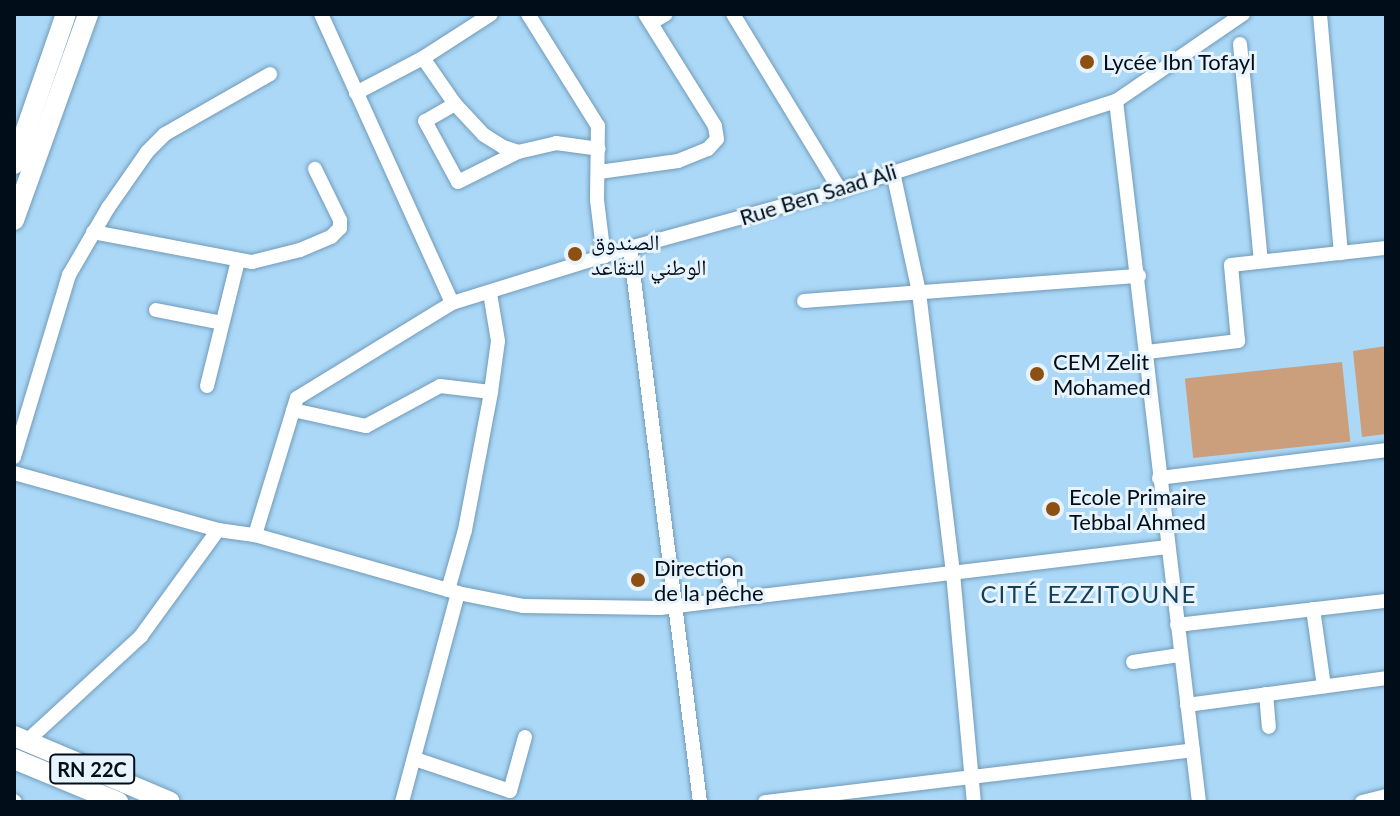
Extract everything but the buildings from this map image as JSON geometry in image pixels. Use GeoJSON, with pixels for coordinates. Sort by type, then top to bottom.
{"type":"FeatureCollection","features":[{"type":"Feature","properties":{"kind":"highway"},"geometry":{"type":"LineString","coordinates":[[14,164],[66,14]]}},
{"type":"Feature","properties":{"kind":"highway"},"geometry":{"type":"LineString","coordinates":[[14,220],[88,14]]}},
{"type":"Feature","properties":{"kind":"highway","name":"RN 22C"},"geometry":{"type":"LineString","coordinates":[[20,739],[170,802]]}},
{"type":"Feature","properties":{"kind":"highway","name":"RN 22C"},"geometry":{"type":"LineString","coordinates":[[14,759],[118,802]]}},
{"type":"Feature","properties":{"kind":"street"},"geometry":{"type":"LineString","coordinates":[[321,14],[452,303]]}},
{"type":"Feature","properties":{"kind":"street"},"geometry":{"type":"LineString","coordinates":[[356,93],[423,58],[491,14]]}},
{"type":"Feature","properties":{"kind":"street"},"geometry":{"type":"LineString","coordinates":[[599,172],[678,161],[708,149],[717,139],[715,126],[648,19],[666,14]]}},
{"type":"Feature","properties":{"kind":"street"},"geometry":{"type":"LineString","coordinates":[[733,14],[840,190]]}},
{"type":"Feature","properties":{"kind":"street","name":"Rue Ben Saad Ali"},"geometry":{"type":"LineString","coordinates":[[255,535],[297,398],[452,303],[630,248],[840,190],[1116,101],[1243,14]]}},
{"type":"Feature","properties":{"kind":"street"},"geometry":{"type":"LineString","coordinates":[[1320,14],[1341,253]]}},
{"type":"Feature","properties":{"kind":"street"},"geometry":{"type":"LineString","coordinates":[[533,16],[598,126],[597,200],[604,257]]}},
{"type":"Feature","properties":{"kind":"street"},"geometry":{"type":"LineString","coordinates":[[1240,44],[1261,261]]}},
{"type":"Feature","properties":{"kind":"street"},"geometry":{"type":"LineString","coordinates":[[423,58],[455,104],[484,135],[518,152]]}},
{"type":"Feature","properties":{"kind":"street"},"geometry":{"type":"LineString","coordinates":[[14,457],[69,275],[93,232],[147,152],[165,134],[270,74]]}},
{"type":"Feature","properties":{"kind":"street"},"geometry":{"type":"LineString","coordinates":[[1116,101],[1199,802]]}},
{"type":"Feature","properties":{"kind":"street"},"geometry":{"type":"LineString","coordinates":[[455,104],[425,121],[458,182],[463,183],[518,152],[556,143],[599,149]]}},
{"type":"Feature","properties":{"kind":"street"},"geometry":{"type":"LineString","coordinates":[[93,232],[238,261],[252,262],[300,250],[331,237],[340,228],[340,220],[315,169]]}},
{"type":"Feature","properties":{"kind":"street"},"geometry":{"type":"LineString","coordinates":[[893,172],[919,292],[953,573],[974,802]]}},
{"type":"Feature","properties":{"kind":"street"},"geometry":{"type":"LineString","coordinates":[[630,248],[700,802]]}},
{"type":"Feature","properties":{"kind":"street"},"geometry":{"type":"LineString","coordinates":[[1147,352],[1238,341],[1231,265],[1386,248]]}},
{"type":"Feature","properties":{"kind":"street"},"geometry":{"type":"LineString","coordinates":[[207,386],[238,261]]}},
{"type":"Feature","properties":{"kind":"street"},"geometry":{"type":"LineString","coordinates":[[804,301],[1139,276]]}},
{"type":"Feature","properties":{"kind":"street"},"geometry":{"type":"LineString","coordinates":[[402,802],[415,759],[453,592],[491,392],[498,341],[490,293]]}},
{"type":"Feature","properties":{"kind":"street"},"geometry":{"type":"LineString","coordinates":[[156,310],[222,323]]}},
{"type":"Feature","properties":{"kind":"street"},"geometry":{"type":"LineString","coordinates":[[293,410],[366,426],[440,386],[491,392]]}},
{"type":"Feature","properties":{"kind":"street"},"geometry":{"type":"LineString","coordinates":[[1159,478],[1386,450]]}},
{"type":"Feature","properties":{"kind":"street"},"geometry":{"type":"LineString","coordinates":[[14,473],[218,530],[255,535],[453,592],[523,606],[677,605],[1167,547]]}},
{"type":"Feature","properties":{"kind":"street"},"geometry":{"type":"LineString","coordinates":[[20,739],[141,636],[218,530]]}},
{"type":"Feature","properties":{"kind":"street"},"geometry":{"type":"LineString","coordinates":[[728,565],[732,599]]}},
{"type":"Feature","properties":{"kind":"street"},"geometry":{"type":"LineString","coordinates":[[1177,625],[1386,601]]}},
{"type":"Feature","properties":{"kind":"street"},"geometry":{"type":"LineString","coordinates":[[1313,609],[1324,686]]}},
{"type":"Feature","properties":{"kind":"street"},"geometry":{"type":"LineString","coordinates":[[1133,662],[1180,655]]}},
{"type":"Feature","properties":{"kind":"street"},"geometry":{"type":"LineString","coordinates":[[1187,705],[1386,678]]}},
{"type":"Feature","properties":{"kind":"street"},"geometry":{"type":"LineString","coordinates":[[1266,694],[1269,727]]}},
{"type":"Feature","properties":{"kind":"street"},"geometry":{"type":"LineString","coordinates":[[415,759],[510,791],[525,737]]}},
{"type":"Feature","properties":{"kind":"street"},"geometry":{"type":"LineString","coordinates":[[765,802],[1193,750]]}},
{"type":"Feature","properties":{"kind":"street"},"geometry":{"type":"LineString","coordinates":[[1362,802],[1386,796]]}},
{"type":"Feature","properties":{"kind":"shaded area"},"geometry":{"type":"Polygon","coordinates":[[[1386,346],[1386,434],[1362,437],[1353,351],[1386,346]]]}},
{"type":"Feature","properties":{"kind":"shaded area"},"geometry":{"type":"Polygon","coordinates":[[[1342,362],[1350,442],[1193,458],[1185,379],[1342,362]]]}},
{"type":"Feature","properties":{"kind":"place","name":"Lycée Ibn Tofayl"},"geometry":{"type":"Point","coordinates":[1087,62]}},
{"type":"Feature","properties":{"kind":"place","name":"الصندوق الوطني للتقاعد"},"geometry":{"type":"Point","coordinates":[575,254]}},
{"type":"Feature","properties":{"kind":"place","name":"CEM Zelit Mohamed"},"geometry":{"type":"Point","coordinates":[1037,374]}},
{"type":"Feature","properties":{"kind":"place","name":"Ecole Primaire Tebbal Ahmed"},"geometry":{"type":"Point","coordinates":[1053,509]}},
{"type":"Feature","properties":{"kind":"place","name":"Direction de la pêche"},"geometry":{"type":"Point","coordinates":[638,580]}},
{"type":"Feature","properties":{"kind":"district","name":"CITÉ EZZITOUNE"},"geometry":{"type":"Point","coordinates":[1089,594]}}]}
